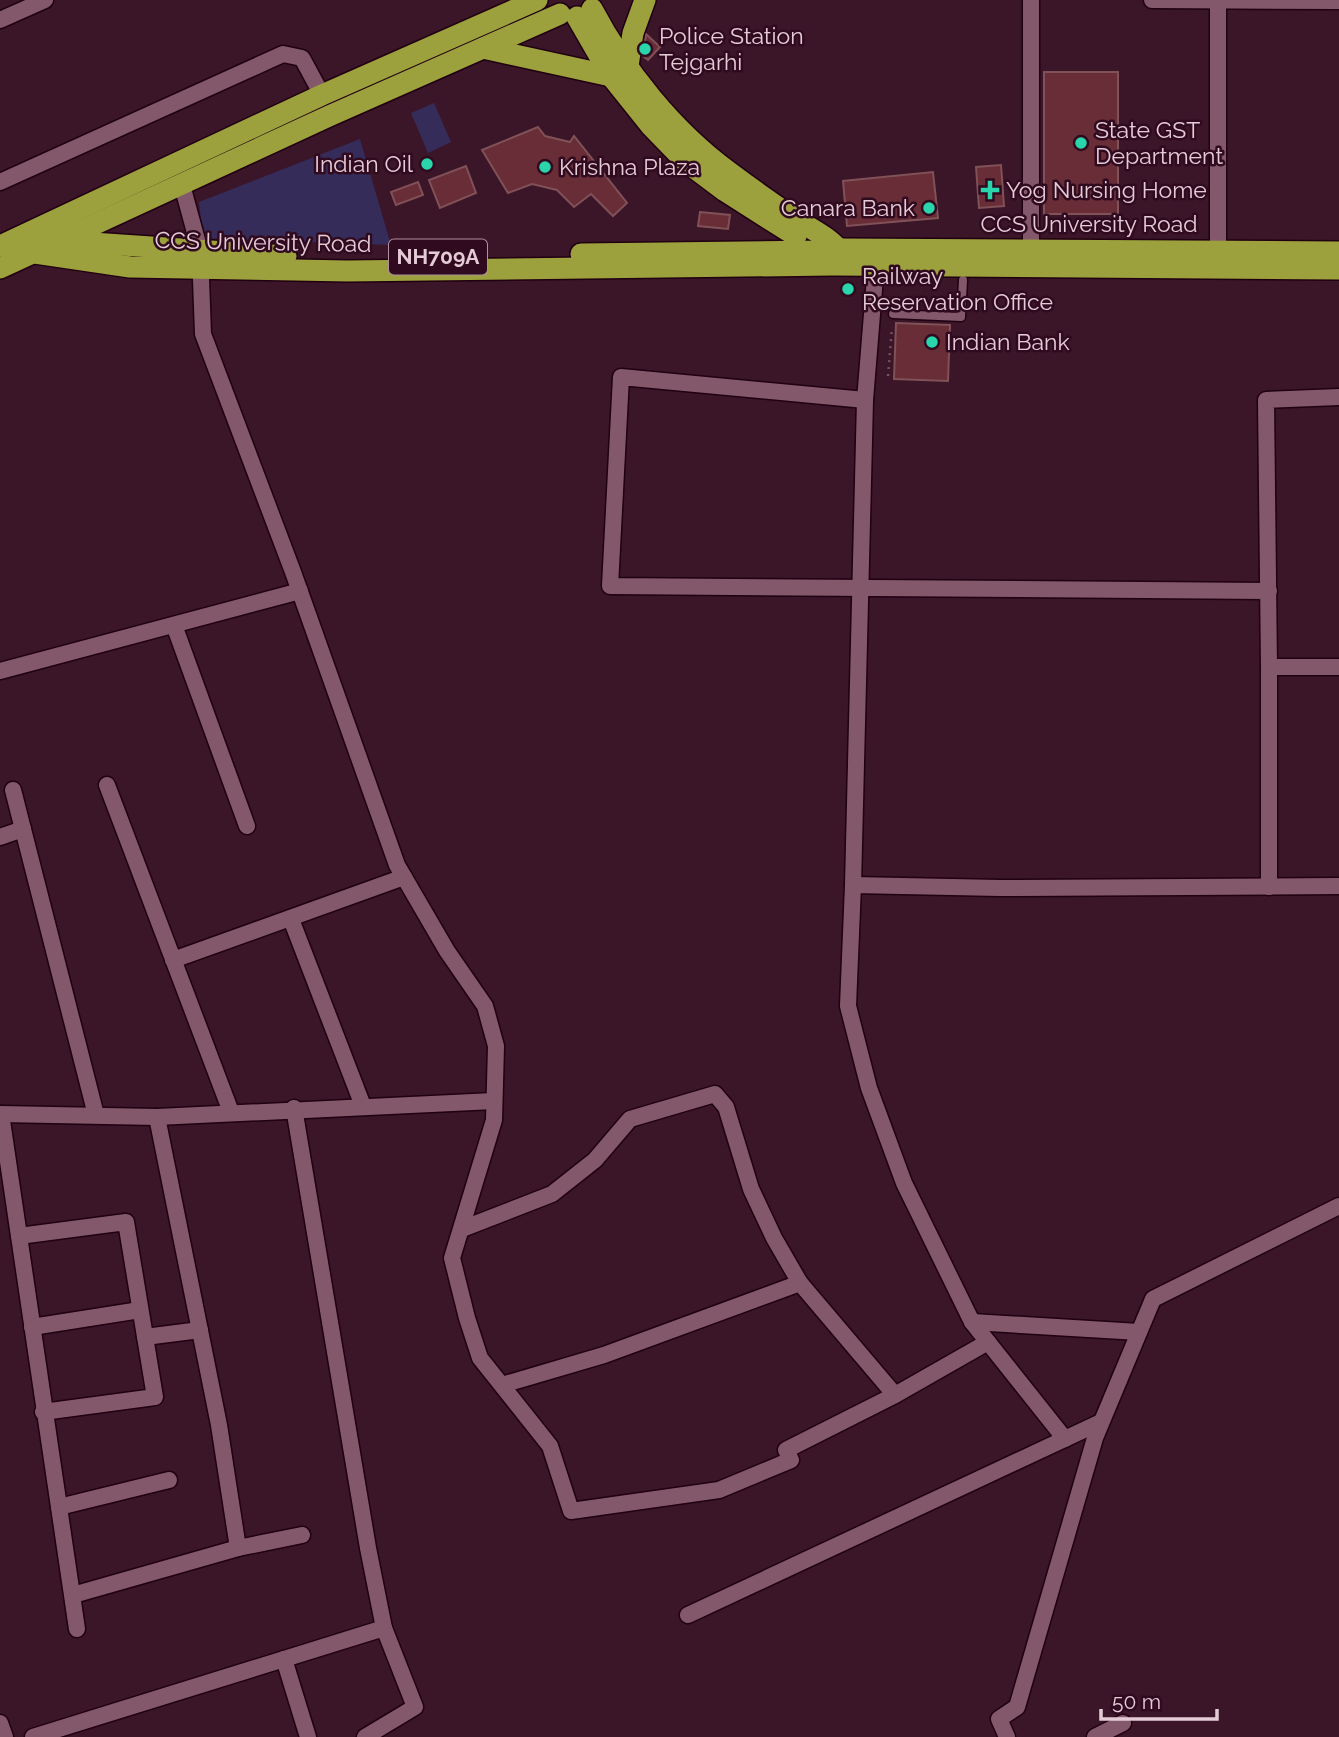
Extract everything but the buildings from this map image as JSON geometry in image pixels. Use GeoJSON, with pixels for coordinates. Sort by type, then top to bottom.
{"type":"FeatureCollection","features":[{"type":"Feature","properties":{"kind":"highway"},"geometry":{"type":"LineString","coordinates":[[9,242],[503,8],[537,0]]}},
{"type":"Feature","properties":{"kind":"highway"},"geometry":{"type":"LineString","coordinates":[[620,71],[645,0]]}},
{"type":"Feature","properties":{"kind":"highway"},"geometry":{"type":"LineString","coordinates":[[0,268],[575,8],[620,71],[651,126],[685,161],[725,191],[835,257]]}},
{"type":"Feature","properties":{"kind":"highway"},"geometry":{"type":"LineString","coordinates":[[483,48],[620,71]]}},
{"type":"Feature","properties":{"kind":"highway","name":"CCS University Road"},"geometry":{"type":"LineString","coordinates":[[41,227],[62,241],[200,259]]}},
{"type":"Feature","properties":{"kind":"highway"},"geometry":{"type":"LineString","coordinates":[[9,242],[35,253]]}},
{"type":"Feature","properties":{"kind":"highway","name":"CCS University Road"},"geometry":{"type":"LineString","coordinates":[[35,253],[114,266],[283,256],[478,263],[1031,251],[1339,252]]}},
{"type":"Feature","properties":{"kind":"highway","name":"CCS University Road"},"geometry":{"type":"LineString","coordinates":[[835,257],[876,265],[1339,269]]}},
{"type":"Feature","properties":{"kind":"street"},"geometry":{"type":"LineString","coordinates":[[0,20],[45,0]]}},
{"type":"Feature","properties":{"kind":"street"},"geometry":{"type":"LineString","coordinates":[[1031,0],[1031,251]]}},
{"type":"Feature","properties":{"kind":"street"},"geometry":{"type":"LineString","coordinates":[[1152,0],[1339,1]]}},
{"type":"Feature","properties":{"kind":"street"},"geometry":{"type":"LineString","coordinates":[[1218,0],[1218,251]]}},
{"type":"Feature","properties":{"kind":"street"},"geometry":{"type":"LineString","coordinates":[[0,182],[283,54],[302,58],[322,95]]}},
{"type":"Feature","properties":{"kind":"street"},"geometry":{"type":"LineString","coordinates":[[182,184],[200,259],[203,334],[300,591],[397,865],[447,951],[485,1006],[496,1046],[494,1120],[453,1258],[467,1318],[480,1358],[550,1446],[571,1511],[719,1490],[791,1460],[786,1450],[895,1395],[988,1342]]}},
{"type":"Feature","properties":{"kind":"street"},"geometry":{"type":"LineString","coordinates":[[876,265],[866,400],[848,1006],[869,1088],[904,1183],[972,1322],[1065,1439]]}},
{"type":"Feature","properties":{"kind":"street"},"geometry":{"type":"LineString","coordinates":[[866,400],[621,377],[610,586],[1269,591]]}},
{"type":"Feature","properties":{"kind":"street"},"geometry":{"type":"LineString","coordinates":[[1269,887],[1266,400],[1339,397]]}},
{"type":"Feature","properties":{"kind":"street"},"geometry":{"type":"LineString","coordinates":[[0,671],[300,591]]}},
{"type":"Feature","properties":{"kind":"street"},"geometry":{"type":"LineString","coordinates":[[174,625],[247,826]]}},
{"type":"Feature","properties":{"kind":"street"},"geometry":{"type":"LineString","coordinates":[[1269,667],[1339,667]]}},
{"type":"Feature","properties":{"kind":"street"},"geometry":{"type":"LineString","coordinates":[[107,785],[231,1112]]}},
{"type":"Feature","properties":{"kind":"street"},"geometry":{"type":"LineString","coordinates":[[13,790],[96,1115]]}},
{"type":"Feature","properties":{"kind":"street"},"geometry":{"type":"LineString","coordinates":[[0,837],[23,829]]}},
{"type":"Feature","properties":{"kind":"street"},"geometry":{"type":"LineString","coordinates":[[173,960],[404,877]]}},
{"type":"Feature","properties":{"kind":"street"},"geometry":{"type":"LineString","coordinates":[[853,885],[1000,888],[1339,886]]}},
{"type":"Feature","properties":{"kind":"street"},"geometry":{"type":"LineString","coordinates":[[290,919],[363,1106]]}},
{"type":"Feature","properties":{"kind":"street"},"geometry":{"type":"LineString","coordinates":[[462,1229],[552,1194],[595,1160],[630,1119],[715,1094],[726,1107],[751,1189],[774,1238],[800,1283],[895,1395]]}},
{"type":"Feature","properties":{"kind":"street"},"geometry":{"type":"LineString","coordinates":[[77,1629],[0,1114],[157,1117],[294,1108],[494,1101]]}},
{"type":"Feature","properties":{"kind":"street"},"geometry":{"type":"LineString","coordinates":[[294,1108],[368,1548],[384,1628],[415,1707],[365,1737]]}},
{"type":"Feature","properties":{"kind":"street"},"geometry":{"type":"LineString","coordinates":[[157,1117],[219,1424],[238,1548]]}},
{"type":"Feature","properties":{"kind":"street"},"geometry":{"type":"LineString","coordinates":[[1007,1737],[999,1719],[1017,1707],[1095,1438],[1153,1299],[1339,1206]]}},
{"type":"Feature","properties":{"kind":"street"},"geometry":{"type":"LineString","coordinates":[[19,1236],[125,1222],[155,1397],[43,1412]]}},
{"type":"Feature","properties":{"kind":"street"},"geometry":{"type":"LineString","coordinates":[[502,1385],[604,1355],[800,1283]]}},
{"type":"Feature","properties":{"kind":"street"},"geometry":{"type":"LineString","coordinates":[[32,1327],[141,1310]]}},
{"type":"Feature","properties":{"kind":"street"},"geometry":{"type":"LineString","coordinates":[[972,1322],[1139,1332]]}},
{"type":"Feature","properties":{"kind":"street"},"geometry":{"type":"LineString","coordinates":[[145,1337],[200,1330]]}},
{"type":"Feature","properties":{"kind":"street"},"geometry":{"type":"LineString","coordinates":[[688,1615],[1101,1422]]}},
{"type":"Feature","properties":{"kind":"street"},"geometry":{"type":"LineString","coordinates":[[59,1507],[169,1480]]}},
{"type":"Feature","properties":{"kind":"street"},"geometry":{"type":"LineString","coordinates":[[73,1595],[238,1548],[302,1535]]}},
{"type":"Feature","properties":{"kind":"street"},"geometry":{"type":"LineString","coordinates":[[33,1737],[384,1628]]}},
{"type":"Feature","properties":{"kind":"street"},"geometry":{"type":"LineString","coordinates":[[284,1659],[309,1737]]}},
{"type":"Feature","properties":{"kind":"street"},"geometry":{"type":"LineString","coordinates":[[1095,1737],[1123,1723]]}},
{"type":"Feature","properties":{"kind":"street"},"geometry":{"type":"LineString","coordinates":[[0,1724],[5,1737]]}},
{"type":"Feature","properties":{"kind":"lane"},"geometry":{"type":"LineString","coordinates":[[893,314],[961,317],[963,280]]}},
{"type":"Feature","properties":{"kind":"path"},"geometry":{"type":"LineString","coordinates":[[888,376],[893,314]]}},
{"type":"Feature","properties":{"kind":"shaded area"},"geometry":{"type":"Polygon","coordinates":[[[434,103],[451,142],[428,153],[411,113],[434,103]]]}},
{"type":"Feature","properties":{"kind":"shaded area"},"geometry":{"type":"Polygon","coordinates":[[[360,139],[391,245],[203,238],[199,202],[360,139]]]}},
{"type":"Feature","properties":{"kind":"place","name":"Police Station Tejgarhi"},"geometry":{"type":"Point","coordinates":[645,49]}},
{"type":"Feature","properties":{"kind":"place","name":"State GST Department"},"geometry":{"type":"Point","coordinates":[1081,143]}},
{"type":"Feature","properties":{"kind":"place","name":"Indian Oil"},"geometry":{"type":"Point","coordinates":[427,164]}},
{"type":"Feature","properties":{"kind":"place","name":"Krishna Plaza"},"geometry":{"type":"Point","coordinates":[545,167]}},
{"type":"Feature","properties":{"kind":"place","name":"Yog Nursing Home"},"geometry":{"type":"Point","coordinates":[990,190]}},
{"type":"Feature","properties":{"kind":"place","name":"Canara Bank"},"geometry":{"type":"Point","coordinates":[929,208]}},
{"type":"Feature","properties":{"kind":"place","name":"Railway Reservation Office"},"geometry":{"type":"Point","coordinates":[848,289]}},
{"type":"Feature","properties":{"kind":"place","name":"Indian Bank"},"geometry":{"type":"Point","coordinates":[932,342]}}]}
